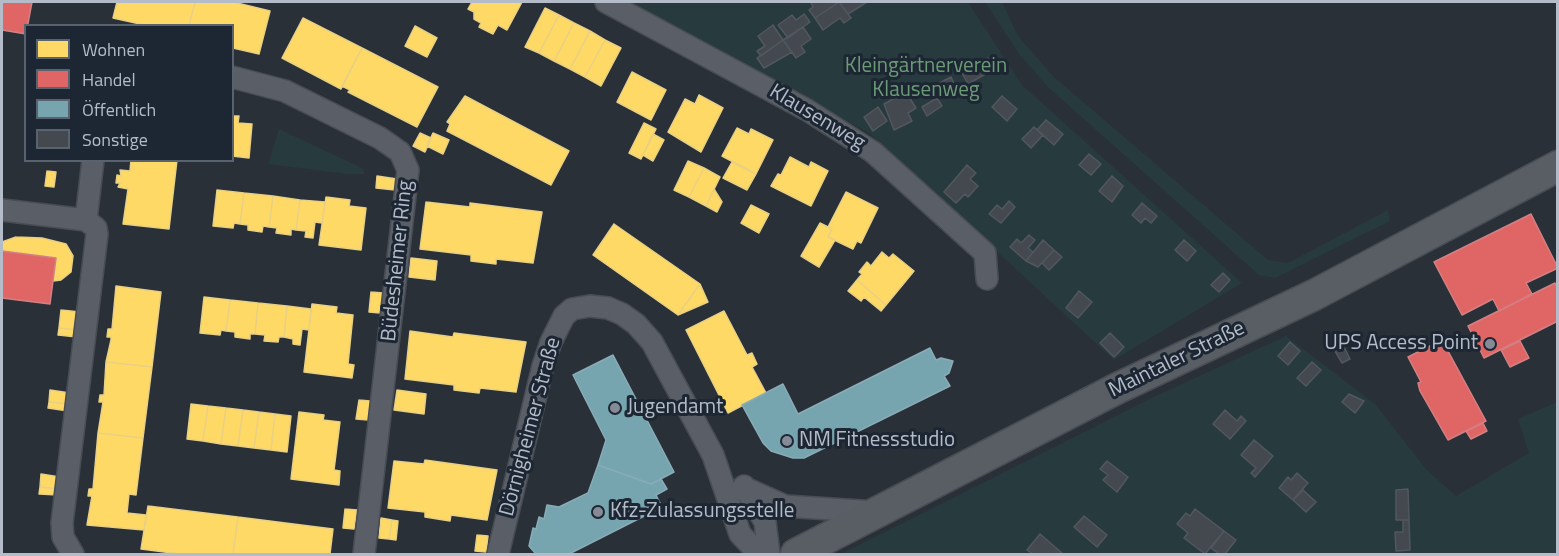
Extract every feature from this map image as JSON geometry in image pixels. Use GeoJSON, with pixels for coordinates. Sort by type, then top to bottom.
{"type":"FeatureCollection","features":[{"type":"Feature","properties":{"kind":"main road","name":"Maintaler Straße"},"geometry":{"type":"LineString","coordinates":[[796,555],[1118,388],[1314,295],[1557,166]]}},
{"type":"Feature","properties":{"kind":"street","name":"Klausenweg"},"geometry":{"type":"LineString","coordinates":[[606,2],[807,110],[864,145],[985,253],[987,279]]}},
{"type":"Feature","properties":{"kind":"street","name":"Büdesheimer Ring"},"geometry":{"type":"LineString","coordinates":[[234,78],[285,92],[380,138],[400,152],[408,170],[364,555]]}},
{"type":"Feature","properties":{"kind":"street"},"geometry":{"type":"LineString","coordinates":[[86,220],[93,162]]}},
{"type":"Feature","properties":{"kind":"street"},"geometry":{"type":"LineString","coordinates":[[2,210],[86,220],[96,228],[62,523],[63,537],[73,555]]}},
{"type":"Feature","properties":{"kind":"street","name":"Dörnigheimer Straße"},"geometry":{"type":"LineString","coordinates":[[498,555],[543,366],[558,326],[572,309],[590,306],[608,308],[622,314],[644,331],[713,455],[740,534],[759,555]]}},
{"type":"Feature","properties":{"kind":"street","name":"Dörnigheimer Straße"},"geometry":{"type":"LineString","coordinates":[[713,455],[745,488],[765,522],[769,555]]}},
{"type":"Feature","properties":{"kind":"street","name":"Dörnigheimer Straße"},"geometry":{"type":"LineString","coordinates":[[745,488],[785,506],[879,512]]}},
{"type":"Feature","properties":{"kind":"green space","name":"Kleingärtnerverein Klausenweg"},"geometry":{"type":"Polygon","coordinates":[[[628,2],[968,2],[1022,85],[1242,283],[1114,360],[869,133],[628,2]]]}},
{"type":"Feature","properties":{"kind":"green space"},"geometry":{"type":"Polygon","coordinates":[[[985,2],[1002,2],[1018,36],[1054,77],[1268,260],[1288,263],[1388,210],[1390,221],[1275,278],[1259,275],[1049,88],[1019,54],[985,2]]]}},
{"type":"Feature","properties":{"kind":"green space"},"geometry":{"type":"Polygon","coordinates":[[[279,129],[364,169],[364,174],[268,164],[279,129]]]}},
{"type":"Feature","properties":{"kind":"green space"},"geometry":{"type":"Polygon","coordinates":[[[1286,336],[1375,404],[1426,469],[1456,496],[1529,453],[1518,419],[1557,402],[1557,554],[841,554],[1154,397],[1286,336]]]}},
{"type":"Feature","properties":{"kind":"building: Wohnen"},"geometry":{"type":"Polygon","coordinates":[[[117,2],[195,2],[190,24],[140,24],[113,18],[117,2]]]}},
{"type":"Feature","properties":{"kind":"building: Wohnen"},"geometry":{"type":"Polygon","coordinates":[[[195,2],[233,2],[270,11],[259,54],[234,48],[234,24],[190,24],[195,2]]]}},
{"type":"Feature","properties":{"kind":"building: Wohnen"},"geometry":{"type":"Polygon","coordinates":[[[472,2],[522,2],[507,30],[498,25],[493,34],[479,27],[481,23],[474,19],[474,12],[468,9],[472,2]]]}},
{"type":"Feature","properties":{"kind":"building: Wohnen"},"geometry":{"type":"Polygon","coordinates":[[[545,8],[559,15],[539,53],[525,47],[545,8]]]}},
{"type":"Feature","properties":{"kind":"building: Wohnen"},"geometry":{"type":"Polygon","coordinates":[[[559,15],[574,23],[554,61],[539,53],[559,15]]]}},
{"type":"Feature","properties":{"kind":"building: Wohnen"},"geometry":{"type":"Polygon","coordinates":[[[303,18],[362,48],[341,89],[282,58],[303,18]]]}},
{"type":"Feature","properties":{"kind":"building: Wohnen"},"geometry":{"type":"Polygon","coordinates":[[[574,23],[590,31],[570,69],[554,61],[574,23]]]}},
{"type":"Feature","properties":{"kind":"building: Wohnen"},"geometry":{"type":"Polygon","coordinates":[[[415,26],[437,38],[427,57],[405,46],[415,26]]]}},
{"type":"Feature","properties":{"kind":"building: Wohnen"},"geometry":{"type":"Polygon","coordinates":[[[590,31],[605,40],[585,77],[570,69],[590,31]]]}},
{"type":"Feature","properties":{"kind":"building: Wohnen"},"geometry":{"type":"Polygon","coordinates":[[[605,40],[621,48],[601,86],[585,77],[605,40]]]}},
{"type":"Feature","properties":{"kind":"building: Wohnen"},"geometry":{"type":"Polygon","coordinates":[[[362,48],[438,87],[417,127],[348,92],[350,90],[342,86],[362,48]]]}},
{"type":"Feature","properties":{"kind":"building: Wohnen"},"geometry":{"type":"Polygon","coordinates":[[[632,72],[666,90],[651,120],[617,102],[632,72]]]}},
{"type":"Feature","properties":{"kind":"building: Wohnen"},"geometry":{"type":"Polygon","coordinates":[[[699,95],[723,108],[701,152],[668,132],[685,99],[695,104],[699,95]]]}},
{"type":"Feature","properties":{"kind":"building: Wohnen"},"geometry":{"type":"Polygon","coordinates":[[[465,96],[569,151],[551,185],[447,131],[450,124],[447,122],[465,96]]]}},
{"type":"Feature","properties":{"kind":"building: Wohnen"},"geometry":{"type":"Polygon","coordinates":[[[234,116],[239,116],[238,123],[252,124],[249,158],[234,156],[234,116]]]}},
{"type":"Feature","properties":{"kind":"building: Wohnen"},"geometry":{"type":"Polygon","coordinates":[[[644,123],[656,129],[641,159],[629,153],[644,123]]]}},
{"type":"Feature","properties":{"kind":"building: Wohnen"},"geometry":{"type":"Polygon","coordinates":[[[737,128],[749,134],[751,129],[773,140],[756,174],[722,156],[737,128]]]}},
{"type":"Feature","properties":{"kind":"building: Wohnen"},"geometry":{"type":"Polygon","coordinates":[[[420,133],[431,138],[425,152],[413,146],[420,133]]]}},
{"type":"Feature","properties":{"kind":"building: Wohnen"},"geometry":{"type":"Polygon","coordinates":[[[433,133],[449,140],[443,154],[427,146],[433,133]]]}},
{"type":"Feature","properties":{"kind":"building: Wohnen"},"geometry":{"type":"Polygon","coordinates":[[[653,134],[664,140],[653,161],[643,155],[653,134]]]}},
{"type":"Feature","properties":{"kind":"building: Wohnen"},"geometry":{"type":"Polygon","coordinates":[[[790,157],[809,167],[811,162],[828,171],[811,206],[771,186],[778,174],[781,175],[790,157]]]}},
{"type":"Feature","properties":{"kind":"building: Wohnen"},"geometry":{"type":"Polygon","coordinates":[[[688,161],[704,168],[689,197],[674,190],[688,161]]]}},
{"type":"Feature","properties":{"kind":"building: Wohnen"},"geometry":{"type":"Polygon","coordinates":[[[131,162],[177,162],[169,229],[123,224],[128,189],[118,187],[120,183],[116,183],[117,175],[121,176],[120,170],[130,171],[131,162]]]}},
{"type":"Feature","properties":{"kind":"building: Wohnen"},"geometry":{"type":"Polygon","coordinates":[[[732,162],[756,174],[747,190],[723,178],[732,162]]]}},
{"type":"Feature","properties":{"kind":"building: Wohnen"},"geometry":{"type":"Polygon","coordinates":[[[704,168],[720,177],[706,206],[689,197],[704,168]]]}},
{"type":"Feature","properties":{"kind":"building: Wohnen"},"geometry":{"type":"Polygon","coordinates":[[[47,171],[56,172],[54,187],[45,186],[47,171]]]}},
{"type":"Feature","properties":{"kind":"building: Wohnen"},"geometry":{"type":"Polygon","coordinates":[[[377,176],[397,179],[395,190],[376,188],[377,176]]]}},
{"type":"Feature","properties":{"kind":"building: Wohnen"},"geometry":{"type":"Polygon","coordinates":[[[714,189],[722,202],[717,212],[706,206],[714,189]]]}},
{"type":"Feature","properties":{"kind":"building: Wohnen"},"geometry":{"type":"Polygon","coordinates":[[[217,190],[244,193],[240,224],[234,223],[233,228],[213,226],[217,190]]]}},
{"type":"Feature","properties":{"kind":"building: Wohnen"},"geometry":{"type":"Polygon","coordinates":[[[846,192],[878,208],[861,243],[857,241],[853,249],[828,237],[832,229],[828,227],[846,192]]]}},
{"type":"Feature","properties":{"kind":"building: Wohnen"},"geometry":{"type":"Polygon","coordinates":[[[244,193],[273,196],[269,227],[263,226],[262,232],[248,230],[248,225],[240,224],[244,193]]]}},
{"type":"Feature","properties":{"kind":"building: Wohnen"},"geometry":{"type":"Polygon","coordinates":[[[273,196],[300,200],[296,230],[291,229],[291,235],[276,233],[277,228],[269,227],[273,196]]]}},
{"type":"Feature","properties":{"kind":"building: Wohnen"},"geometry":{"type":"Polygon","coordinates":[[[326,197],[350,200],[349,206],[366,208],[361,250],[319,245],[326,197]]]}},
{"type":"Feature","properties":{"kind":"building: Wohnen"},"geometry":{"type":"Polygon","coordinates":[[[300,200],[325,202],[322,223],[315,222],[313,238],[305,237],[306,231],[296,230],[300,200]]]}},
{"type":"Feature","properties":{"kind":"building: Wohnen"},"geometry":{"type":"Polygon","coordinates":[[[426,202],[470,207],[470,203],[542,212],[533,263],[496,259],[496,264],[471,261],[471,255],[420,249],[426,202]]]}},
{"type":"Feature","properties":{"kind":"building: Wohnen"},"geometry":{"type":"Polygon","coordinates":[[[751,205],[769,214],[759,233],[741,223],[751,205]]]}},
{"type":"Feature","properties":{"kind":"building: Wohnen"},"geometry":{"type":"Polygon","coordinates":[[[820,223],[832,229],[828,237],[835,240],[819,267],[801,256],[820,223]]]}},
{"type":"Feature","properties":{"kind":"building: Wohnen"},"geometry":{"type":"Polygon","coordinates":[[[614,224],[700,284],[678,315],[593,255],[614,224]]]}},
{"type":"Feature","properties":{"kind":"building: Wohnen"},"geometry":{"type":"Polygon","coordinates":[[[16,237],[42,238],[66,244],[73,256],[71,272],[61,280],[53,281],[56,258],[2,251],[2,242],[16,237]]]}},
{"type":"Feature","properties":{"kind":"building: Wohnen"},"geometry":{"type":"Polygon","coordinates":[[[882,252],[889,258],[893,254],[914,271],[886,305],[857,280],[862,274],[859,272],[867,262],[871,266],[882,252]]]}},
{"type":"Feature","properties":{"kind":"building: Wohnen"},"geometry":{"type":"Polygon","coordinates":[[[411,258],[437,261],[435,280],[409,277],[411,258]]]}},
{"type":"Feature","properties":{"kind":"building: Wohnen"},"geometry":{"type":"Polygon","coordinates":[[[857,280],[886,305],[881,311],[864,297],[861,301],[848,291],[857,280]]]}},
{"type":"Feature","properties":{"kind":"building: Wohnen"},"geometry":{"type":"Polygon","coordinates":[[[700,284],[708,302],[678,315],[700,284]]]}},
{"type":"Feature","properties":{"kind":"building: Wohnen"},"geometry":{"type":"Polygon","coordinates":[[[116,286],[161,292],[152,367],[106,362],[111,340],[111,337],[107,337],[108,329],[112,329],[116,286]]]}},
{"type":"Feature","properties":{"kind":"building: Wohnen"},"geometry":{"type":"Polygon","coordinates":[[[371,292],[383,293],[380,313],[369,312],[371,292]]]}},
{"type":"Feature","properties":{"kind":"building: Wohnen"},"geometry":{"type":"Polygon","coordinates":[[[204,297],[230,300],[226,331],[221,330],[220,335],[200,333],[204,297]]]}},
{"type":"Feature","properties":{"kind":"building: Wohnen"},"geometry":{"type":"Polygon","coordinates":[[[230,300],[258,303],[255,334],[250,334],[250,339],[235,337],[235,332],[226,331],[230,300]]]}},
{"type":"Feature","properties":{"kind":"building: Wohnen"},"geometry":{"type":"Polygon","coordinates":[[[258,303],[287,306],[284,337],[279,337],[278,342],[264,341],[265,335],[255,334],[258,303]]]}},
{"type":"Feature","properties":{"kind":"building: Wohnen"},"geometry":{"type":"Polygon","coordinates":[[[312,304],[337,307],[336,313],[353,315],[348,364],[354,365],[352,378],[304,372],[312,304]]]}},
{"type":"Feature","properties":{"kind":"building: Wohnen"},"geometry":{"type":"Polygon","coordinates":[[[287,306],[311,309],[309,330],[302,329],[300,345],[293,344],[293,339],[284,337],[287,306]]]}},
{"type":"Feature","properties":{"kind":"building: Wohnen"},"geometry":{"type":"Polygon","coordinates":[[[61,310],[80,312],[78,330],[59,328],[61,310]]]}},
{"type":"Feature","properties":{"kind":"building: Wohnen"},"geometry":{"type":"Polygon","coordinates":[[[724,311],[747,355],[752,353],[757,364],[752,367],[766,393],[728,413],[686,330],[724,311]]]}},
{"type":"Feature","properties":{"kind":"building: Wohnen"},"geometry":{"type":"Polygon","coordinates":[[[59,328],[78,330],[77,337],[58,335],[59,328]]]}},
{"type":"Feature","properties":{"kind":"building: Wohnen"},"geometry":{"type":"Polygon","coordinates":[[[410,331],[453,337],[454,333],[526,342],[516,392],[480,388],[479,393],[454,390],[454,385],[405,379],[410,331]]]}},
{"type":"Feature","properties":{"kind":"building: Wohnen"},"geometry":{"type":"Polygon","coordinates":[[[106,362],[152,367],[143,438],[98,433],[103,402],[99,402],[100,395],[104,395],[106,362]]]}},
{"type":"Feature","properties":{"kind":"building: Wohnen"},"geometry":{"type":"Polygon","coordinates":[[[50,390],[70,393],[69,404],[49,402],[50,390]]]}},
{"type":"Feature","properties":{"kind":"building: Wohnen"},"geometry":{"type":"Polygon","coordinates":[[[397,390],[426,394],[424,414],[394,410],[397,390]]]}},
{"type":"Feature","properties":{"kind":"building: Wohnen"},"geometry":{"type":"Polygon","coordinates":[[[359,400],[370,401],[368,420],[356,419],[359,400]]]}},
{"type":"Feature","properties":{"kind":"building: Wohnen"},"geometry":{"type":"Polygon","coordinates":[[[49,402],[69,404],[68,411],[48,408],[49,402]]]}},
{"type":"Feature","properties":{"kind":"building: Wohnen"},"geometry":{"type":"Polygon","coordinates":[[[191,404],[208,406],[203,441],[187,439],[191,404]]]}},
{"type":"Feature","properties":{"kind":"building: Wohnen"},"geometry":{"type":"Polygon","coordinates":[[[208,406],[226,408],[221,444],[203,441],[208,406]]]}},
{"type":"Feature","properties":{"kind":"building: Wohnen"},"geometry":{"type":"Polygon","coordinates":[[[226,408],[243,410],[238,446],[221,444],[226,408]]]}},
{"type":"Feature","properties":{"kind":"building: Wohnen"},"geometry":{"type":"Polygon","coordinates":[[[243,410],[259,412],[254,448],[238,446],[243,410]]]}},
{"type":"Feature","properties":{"kind":"building: Wohnen"},"geometry":{"type":"Polygon","coordinates":[[[259,412],[275,414],[271,450],[254,448],[259,412]]]}},
{"type":"Feature","properties":{"kind":"building: Wohnen"},"geometry":{"type":"Polygon","coordinates":[[[299,412],[324,415],[323,420],[340,422],[334,470],[340,471],[339,485],[291,479],[299,412]]]}},
{"type":"Feature","properties":{"kind":"building: Wohnen"},"geometry":{"type":"Polygon","coordinates":[[[275,414],[291,416],[287,452],[271,450],[275,414]]]}},
{"type":"Feature","properties":{"kind":"building: Wohnen"},"geometry":{"type":"Polygon","coordinates":[[[98,433],[143,438],[136,495],[129,494],[127,513],[146,515],[144,530],[87,525],[92,496],[88,496],[89,489],[93,489],[98,433]]]}},
{"type":"Feature","properties":{"kind":"building: Wohnen"},"geometry":{"type":"Polygon","coordinates":[[[425,460],[497,470],[487,520],[451,515],[450,521],[425,517],[425,512],[388,508],[394,461],[424,464],[425,460]]]}},
{"type":"Feature","properties":{"kind":"building: Wohnen"},"geometry":{"type":"Polygon","coordinates":[[[41,474],[60,477],[59,489],[40,487],[41,474]]]}},
{"type":"Feature","properties":{"kind":"building: Wohnen"},"geometry":{"type":"Polygon","coordinates":[[[40,487],[59,489],[58,495],[39,494],[40,487]]]}},
{"type":"Feature","properties":{"kind":"building: Wohnen"},"geometry":{"type":"Polygon","coordinates":[[[148,506],[238,517],[233,554],[180,554],[141,549],[148,506]]]}},
{"type":"Feature","properties":{"kind":"building: Wohnen"},"geometry":{"type":"Polygon","coordinates":[[[345,509],[357,510],[354,529],[343,528],[345,509]]]}},
{"type":"Feature","properties":{"kind":"building: Wohnen"},"geometry":{"type":"Polygon","coordinates":[[[238,517],[333,529],[330,554],[233,554],[238,517]]]}},
{"type":"Feature","properties":{"kind":"building: Wohnen"},"geometry":{"type":"Polygon","coordinates":[[[381,518],[392,520],[389,539],[379,538],[381,518]]]}},
{"type":"Feature","properties":{"kind":"building: Wohnen"},"geometry":{"type":"Polygon","coordinates":[[[392,520],[398,521],[396,540],[389,539],[392,520]]]}},
{"type":"Feature","properties":{"kind":"building: Wohnen"},"geometry":{"type":"Polygon","coordinates":[[[477,535],[488,536],[486,552],[475,551],[477,535]]]}},
{"type":"Feature","properties":{"kind":"building: Handel"},"geometry":{"type":"Polygon","coordinates":[[[2,2],[32,2],[28,24],[24,24],[24,34],[2,30],[2,2]]]}},
{"type":"Feature","properties":{"kind":"building: Handel"},"geometry":{"type":"Polygon","coordinates":[[[1531,214],[1558,268],[1526,283],[1532,294],[1499,311],[1493,299],[1462,315],[1434,262],[1531,214]]]}},
{"type":"Feature","properties":{"kind":"building: Handel"},"geometry":{"type":"Polygon","coordinates":[[[2,251],[56,258],[50,304],[2,298],[2,251]]]}},
{"type":"Feature","properties":{"kind":"building: Handel"},"geometry":{"type":"Polygon","coordinates":[[[1555,283],[1558,289],[1558,321],[1484,358],[1468,326],[1555,283]]]}},
{"type":"Feature","properties":{"kind":"building: Handel"},"geometry":{"type":"Polygon","coordinates":[[[1442,340],[1486,421],[1448,440],[1420,391],[1418,383],[1421,382],[1408,357],[1442,340]]]}},
{"type":"Feature","properties":{"kind":"building: Handel"},"geometry":{"type":"Polygon","coordinates":[[[1520,341],[1529,358],[1510,367],[1501,350],[1520,341]]]}},
{"type":"Feature","properties":{"kind":"building: Handel"},"geometry":{"type":"Polygon","coordinates":[[[1483,423],[1487,431],[1471,439],[1466,431],[1483,423]]]}},
{"type":"Feature","properties":{"kind":"building: Öffentlich"},"geometry":{"type":"Polygon","coordinates":[[[930,348],[936,360],[941,358],[953,361],[949,373],[944,376],[950,386],[804,458],[793,458],[771,451],[763,443],[742,405],[783,384],[798,414],[930,348]]]}},
{"type":"Feature","properties":{"kind":"building: Öffentlich","name":"Jugendamt"},"geometry":{"type":"Polygon","coordinates":[[[613,355],[674,472],[651,484],[598,465],[606,440],[573,375],[613,355]]]}},
{"type":"Feature","properties":{"kind":"building: Öffentlich","name":"Kfz-Zulassungsstelle"},"geometry":{"type":"Polygon","coordinates":[[[598,465],[651,484],[661,479],[667,489],[656,495],[662,507],[569,554],[536,554],[529,546],[533,528],[536,529],[539,517],[544,519],[547,505],[559,507],[588,493],[598,465]]]}},
{"type":"Feature","properties":{"kind":"building: Sonstige"},"geometry":{"type":"Polygon","coordinates":[[[839,2],[815,18],[809,10],[813,7],[811,3],[839,2]]]}},
{"type":"Feature","properties":{"kind":"building: Sonstige"},"geometry":{"type":"Polygon","coordinates":[[[839,2],[867,2],[848,14],[839,2]]]}},
{"type":"Feature","properties":{"kind":"building: Sonstige"},"geometry":{"type":"Polygon","coordinates":[[[839,2],[851,18],[844,23],[840,18],[823,30],[815,18],[839,2]]]}},
{"type":"Feature","properties":{"kind":"building: Sonstige"},"geometry":{"type":"Polygon","coordinates":[[[804,14],[810,22],[788,38],[778,25],[792,15],[796,20],[804,14]]]}},
{"type":"Feature","properties":{"kind":"building: Sonstige"},"geometry":{"type":"Polygon","coordinates":[[[773,25],[783,40],[761,56],[757,51],[765,46],[758,36],[773,25]]]}},
{"type":"Feature","properties":{"kind":"building: Sonstige"},"geometry":{"type":"Polygon","coordinates":[[[803,27],[811,39],[801,46],[805,52],[796,58],[783,40],[803,27]]]}},
{"type":"Feature","properties":{"kind":"building: Sonstige"},"geometry":{"type":"Polygon","coordinates":[[[783,40],[792,52],[764,68],[757,58],[783,40]]]}},
{"type":"Feature","properties":{"kind":"building: Sonstige"},"geometry":{"type":"Polygon","coordinates":[[[988,58],[994,69],[968,84],[962,73],[988,58]]]}},
{"type":"Feature","properties":{"kind":"building: Sonstige"},"geometry":{"type":"Polygon","coordinates":[[[951,77],[956,88],[939,97],[934,86],[951,77]]]}},
{"type":"Feature","properties":{"kind":"building: Sonstige"},"geometry":{"type":"Polygon","coordinates":[[[906,92],[916,108],[908,113],[912,121],[894,130],[884,104],[906,92]]]}},
{"type":"Feature","properties":{"kind":"building: Sonstige"},"geometry":{"type":"Polygon","coordinates":[[[1002,96],[1017,109],[1007,121],[992,107],[1002,96]]]}},
{"type":"Feature","properties":{"kind":"building: Sonstige"},"geometry":{"type":"Polygon","coordinates":[[[937,98],[942,106],[927,116],[922,107],[937,98]]]}},
{"type":"Feature","properties":{"kind":"building: Sonstige"},"geometry":{"type":"Polygon","coordinates":[[[878,107],[887,121],[873,131],[864,117],[878,107]]]}},
{"type":"Feature","properties":{"kind":"building: Sonstige"},"geometry":{"type":"Polygon","coordinates":[[[1046,120],[1063,134],[1054,145],[1037,130],[1046,120]]]}},
{"type":"Feature","properties":{"kind":"building: Sonstige"},"geometry":{"type":"Polygon","coordinates":[[[1034,127],[1043,135],[1031,148],[1022,139],[1034,127]]]}},
{"type":"Feature","properties":{"kind":"building: Sonstige"},"geometry":{"type":"Polygon","coordinates":[[[1089,154],[1101,164],[1091,175],[1079,165],[1089,154]]]}},
{"type":"Feature","properties":{"kind":"building: Sonstige"},"geometry":{"type":"Polygon","coordinates":[[[967,165],[976,173],[970,179],[978,186],[968,197],[965,194],[956,203],[944,192],[967,165]]]}},
{"type":"Feature","properties":{"kind":"building: Sonstige"},"geometry":{"type":"Polygon","coordinates":[[[1112,176],[1123,186],[1112,202],[1099,191],[1112,176]]]}},
{"type":"Feature","properties":{"kind":"building: Sonstige"},"geometry":{"type":"Polygon","coordinates":[[[1009,201],[1015,207],[1001,223],[989,214],[997,205],[1002,209],[1009,201]]]}},
{"type":"Feature","properties":{"kind":"building: Sonstige"},"geometry":{"type":"Polygon","coordinates":[[[1142,203],[1157,216],[1151,223],[1145,218],[1141,223],[1132,215],[1142,203]]]}},
{"type":"Feature","properties":{"kind":"building: Sonstige"},"geometry":{"type":"Polygon","coordinates":[[[1029,235],[1035,240],[1028,248],[1033,252],[1026,261],[1010,247],[1017,239],[1021,243],[1029,235]]]}},
{"type":"Feature","properties":{"kind":"building: Sonstige"},"geometry":{"type":"Polygon","coordinates":[[[1043,240],[1054,250],[1038,267],[1026,261],[1043,240]]]}},
{"type":"Feature","properties":{"kind":"building: Sonstige"},"geometry":{"type":"Polygon","coordinates":[[[1184,240],[1196,251],[1187,261],[1175,250],[1184,240]]]}},
{"type":"Feature","properties":{"kind":"building: Sonstige"},"geometry":{"type":"Polygon","coordinates":[[[1054,250],[1062,257],[1049,270],[1042,263],[1054,250]]]}},
{"type":"Feature","properties":{"kind":"building: Sonstige"},"geometry":{"type":"Polygon","coordinates":[[[1223,273],[1230,280],[1219,292],[1211,285],[1223,273]]]}},
{"type":"Feature","properties":{"kind":"building: Sonstige"},"geometry":{"type":"Polygon","coordinates":[[[1079,291],[1092,302],[1078,318],[1066,308],[1079,291]]]}},
{"type":"Feature","properties":{"kind":"building: Sonstige"},"geometry":{"type":"Polygon","coordinates":[[[1110,333],[1124,347],[1114,357],[1100,343],[1110,333]]]}},
{"type":"Feature","properties":{"kind":"building: Sonstige"},"geometry":{"type":"Polygon","coordinates":[[[1290,342],[1300,351],[1288,365],[1278,356],[1290,342]]]}},
{"type":"Feature","properties":{"kind":"building: Sonstige"},"geometry":{"type":"Polygon","coordinates":[[[1344,347],[1350,359],[1342,363],[1335,351],[1344,347]]]}},
{"type":"Feature","properties":{"kind":"building: Sonstige"},"geometry":{"type":"Polygon","coordinates":[[[1312,362],[1321,370],[1306,386],[1297,378],[1312,362]]]}},
{"type":"Feature","properties":{"kind":"building: Sonstige"},"geometry":{"type":"Polygon","coordinates":[[[1349,394],[1364,401],[1355,413],[1342,402],[1349,394]]]}},
{"type":"Feature","properties":{"kind":"building: Sonstige"},"geometry":{"type":"Polygon","coordinates":[[[1225,410],[1237,421],[1241,416],[1246,421],[1230,439],[1213,424],[1225,410]]]}},
{"type":"Feature","properties":{"kind":"building: Sonstige"},"geometry":{"type":"Polygon","coordinates":[[[1254,440],[1273,456],[1255,477],[1251,473],[1256,468],[1241,455],[1254,440]]]}},
{"type":"Feature","properties":{"kind":"building: Sonstige"},"geometry":{"type":"Polygon","coordinates":[[[1107,461],[1128,477],[1117,492],[1103,480],[1108,475],[1100,469],[1107,461]]]}},
{"type":"Feature","properties":{"kind":"building: Sonstige"},"geometry":{"type":"Polygon","coordinates":[[[1297,473],[1308,483],[1293,500],[1279,488],[1288,477],[1291,480],[1297,473]]]}},
{"type":"Feature","properties":{"kind":"building: Sonstige"},"geometry":{"type":"Polygon","coordinates":[[[1408,489],[1409,520],[1396,520],[1396,490],[1408,489]]]}},
{"type":"Feature","properties":{"kind":"building: Sonstige"},"geometry":{"type":"Polygon","coordinates":[[[1303,490],[1316,502],[1306,512],[1293,500],[1303,490]]]}},
{"type":"Feature","properties":{"kind":"building: Sonstige"},"geometry":{"type":"Polygon","coordinates":[[[1195,509],[1224,531],[1205,554],[1184,538],[1188,533],[1177,524],[1186,513],[1190,516],[1195,509]]]}},
{"type":"Feature","properties":{"kind":"building: Sonstige"},"geometry":{"type":"Polygon","coordinates":[[[1084,516],[1107,535],[1097,547],[1074,527],[1084,516]]]}},
{"type":"Feature","properties":{"kind":"building: Sonstige"},"geometry":{"type":"Polygon","coordinates":[[[1403,520],[1409,520],[1410,550],[1396,551],[1395,532],[1403,532],[1403,520]]]}},
{"type":"Feature","properties":{"kind":"building: Sonstige"},"geometry":{"type":"Polygon","coordinates":[[[1224,531],[1236,540],[1225,554],[1219,554],[1211,548],[1224,531]]]}},
{"type":"Feature","properties":{"kind":"building: Sonstige"},"geometry":{"type":"Polygon","coordinates":[[[1040,534],[1063,554],[1033,554],[1027,550],[1040,534]]]}},
{"type":"Feature","properties":{"kind":"place","name":"UPS Access Point"},"geometry":{"type":"Point","coordinates":[1490,344]}},
{"type":"Feature","properties":{"kind":"place","name":"Jugendamt"},"geometry":{"type":"Point","coordinates":[615,408]}},
{"type":"Feature","properties":{"kind":"place","name":"NM Fitnessstudio"},"geometry":{"type":"Point","coordinates":[787,441]}},
{"type":"Feature","properties":{"kind":"place","name":"Kfz-Zulassungsstelle"},"geometry":{"type":"Point","coordinates":[598,512]}}]}
